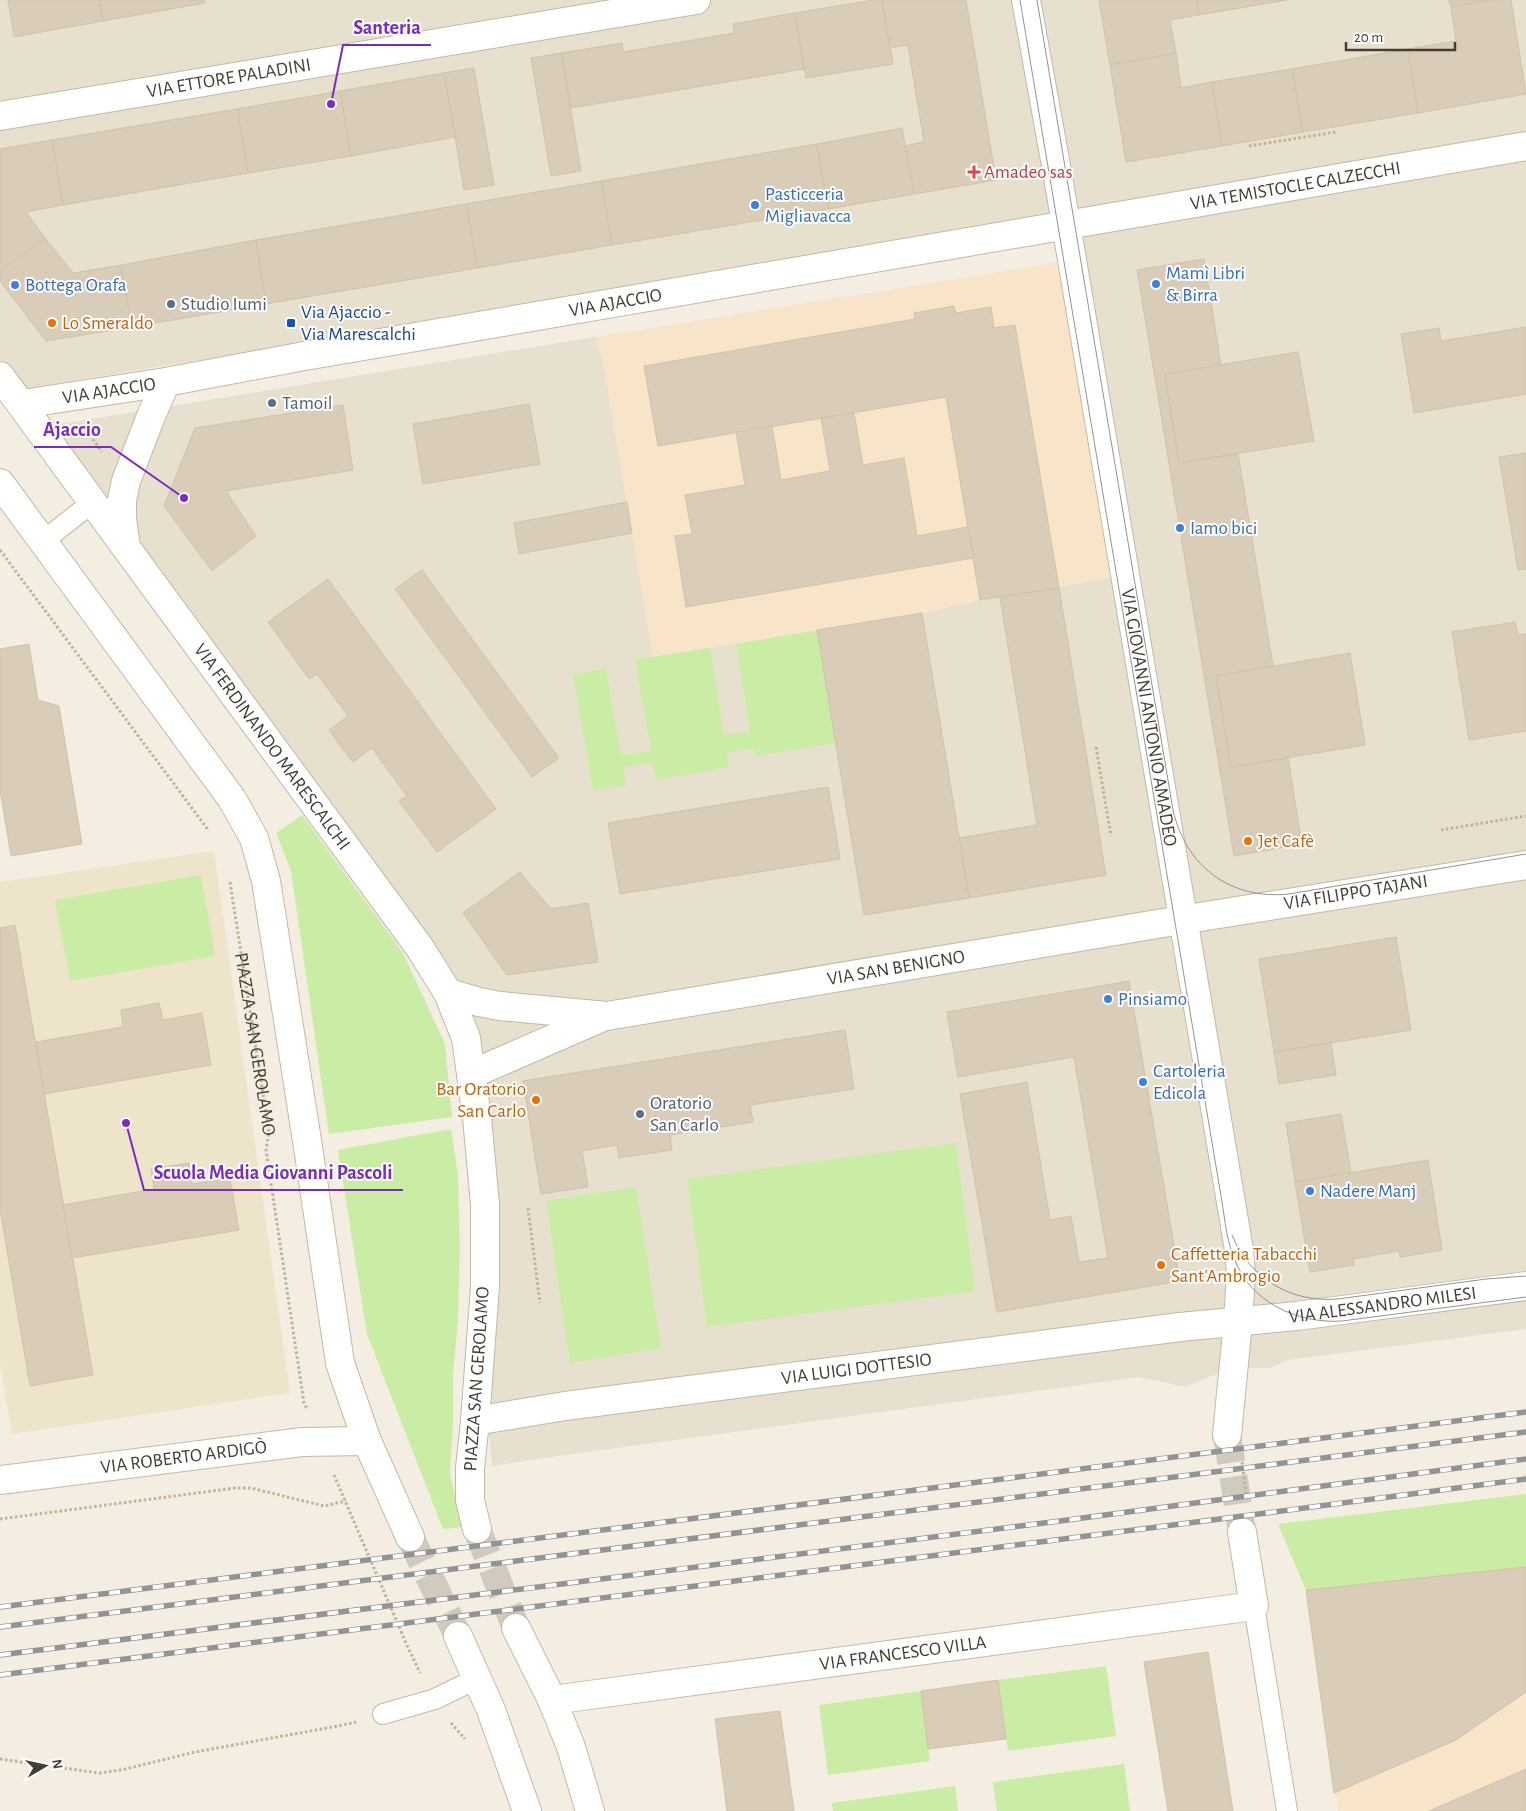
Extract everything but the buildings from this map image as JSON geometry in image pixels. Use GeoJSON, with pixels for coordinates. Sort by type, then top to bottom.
{"type":"FeatureCollection","features":[{"type":"Feature","properties":{"kind":"street","name":"VIA ETTORE PALADINI"},"geometry":{"type":"LineString","coordinates":[[0,116],[696,0]]}},
{"type":"Feature","properties":{"kind":"street","name":"VIA GIOVANNI ANTONIO AMADEO"},"geometry":{"type":"LineString","coordinates":[[1026,0],[1066,225],[1239,1250],[1241,1274],[1234,1444]]}},
{"type":"Feature","properties":{"kind":"street","name":"VIA TEMISTOCLE CALZECCHI"},"geometry":{"type":"LineString","coordinates":[[1066,225],[1526,146]]}},
{"type":"Feature","properties":{"kind":"street","name":"VIA AJACCIO"},"geometry":{"type":"LineString","coordinates":[[11,406],[166,382],[298,357],[1066,225]]}},
{"type":"Feature","properties":{"kind":"street","name":"VIA FERDINANDO MARESCALCHI"},"geometry":{"type":"LineString","coordinates":[[0,376],[11,406],[93,502],[420,948],[448,993]]}},
{"type":"Feature","properties":{"kind":"street","name":"VIA AJACCIO"},"geometry":{"type":"LineString","coordinates":[[126,547],[122,519],[122,500],[126,481],[166,382]]}},
{"type":"Feature","properties":{"kind":"street"},"geometry":{"type":"LineString","coordinates":[[0,483],[42,542]]}},
{"type":"Feature","properties":{"kind":"street","name":"PIAZZA SAN GEROLAMO"},"geometry":{"type":"LineString","coordinates":[[42,542],[232,799],[254,838],[266,882],[340,1363],[367,1441],[410,1537]]}},
{"type":"Feature","properties":{"kind":"street","name":"VIA FILIPPO TAJANI"},"geometry":{"type":"LineString","coordinates":[[1184,920],[1526,865]]}},
{"type":"Feature","properties":{"kind":"street","name":"VIA SAN BENIGNO"},"geometry":{"type":"LineString","coordinates":[[472,1074],[607,1016],[1184,920]]}},
{"type":"Feature","properties":{"kind":"street","name":"VIA SAN BENIGNO"},"geometry":{"type":"LineString","coordinates":[[448,993],[500,1006],[607,1016]]}},
{"type":"Feature","properties":{"kind":"street","name":"PIAZZA SAN GEROLAMO"},"geometry":{"type":"LineString","coordinates":[[448,993],[466,1038],[472,1074],[485,1204],[485,1286],[470,1476],[470,1500],[477,1529]]}},
{"type":"Feature","properties":{"kind":"street","name":"VIA ALESSANDRO MILESI"},"geometry":{"type":"LineString","coordinates":[[1238,1322],[1526,1286]]}},
{"type":"Feature","properties":{"kind":"street","name":"VIA LUIGI DOTTESIO"},"geometry":{"type":"LineString","coordinates":[[475,1422],[565,1406],[1238,1322]]}},
{"type":"Feature","properties":{"kind":"street","name":"VIA ROBERTO ARDIGÒ"},"geometry":{"type":"LineString","coordinates":[[0,1480],[302,1442],[367,1441]]}},
{"type":"Feature","properties":{"kind":"street"},"geometry":{"type":"LineString","coordinates":[[1242,1532],[1254,1606]]}},
{"type":"Feature","properties":{"kind":"street","name":"VIA FRANCESCO VILLA"},"geometry":{"type":"LineString","coordinates":[[552,1700],[1254,1606]]}},
{"type":"Feature","properties":{"kind":"street"},"geometry":{"type":"LineString","coordinates":[[516,1628],[552,1700],[571,1747],[590,1811]]}},
{"type":"Feature","properties":{"kind":"street"},"geometry":{"type":"LineString","coordinates":[[458,1636],[478,1678],[510,1758],[527,1811]]}},
{"type":"Feature","properties":{"kind":"lane"},"geometry":{"type":"LineString","coordinates":[[42,542],[93,502]]}},
{"type":"Feature","properties":{"kind":"lane"},"geometry":{"type":"LineString","coordinates":[[1254,1606],[1287,1811]]}},
{"type":"Feature","properties":{"kind":"lane"},"geometry":{"type":"LineString","coordinates":[[383,1714],[435,1699],[478,1678]]}},
{"type":"Feature","properties":{"kind":"path"},"geometry":{"type":"LineString","coordinates":[[1248,146],[1336,132]]}},
{"type":"Feature","properties":{"kind":"path"},"geometry":{"type":"LineString","coordinates":[[82,425],[104,455]]}},
{"type":"Feature","properties":{"kind":"path"},"geometry":{"type":"LineString","coordinates":[[0,550],[215,838]]}},
{"type":"Feature","properties":{"kind":"path"},"geometry":{"type":"LineString","coordinates":[[1096,747],[1110,836]]}},
{"type":"Feature","properties":{"kind":"path"},"geometry":{"type":"LineString","coordinates":[[1441,830],[1526,816]]}},
{"type":"Feature","properties":{"kind":"path","name":"PIAZZA SAN GEROLAMO"},"geometry":{"type":"LineString","coordinates":[[228,873],[269,1132],[266,1150],[304,1402]]}},
{"type":"Feature","properties":{"kind":"path"},"geometry":{"type":"LineString","coordinates":[[528,1208],[540,1303]]}},
{"type":"Feature","properties":{"kind":"path"},"geometry":{"type":"LineString","coordinates":[[1234,1444],[1247,1502]]}},
{"type":"Feature","properties":{"kind":"path"},"geometry":{"type":"LineString","coordinates":[[333,1472],[406,1643],[435,1699],[465,1740]]}},
{"type":"Feature","properties":{"kind":"path","name":"VIA ROBERTO ARDIGÒ"},"geometry":{"type":"LineString","coordinates":[[0,1519],[235,1488],[251,1488],[324,1506],[346,1501]]}},
{"type":"Feature","properties":{"kind":"path"},"geometry":{"type":"LineString","coordinates":[[0,1759],[99,1773],[121,1770],[195,1752],[338,1726],[383,1714]]}},
{"type":"Feature","properties":{"kind":"shaded area"},"geometry":{"type":"Polygon","coordinates":[[[0,0],[1021,0],[1055,221],[22,389],[0,360],[0,0]]]}},
{"type":"Feature","properties":{"kind":"shaded area"},"geometry":{"type":"Polygon","coordinates":[[[1031,0],[1526,0],[1526,856],[1184,911],[1031,0]]]}},
{"type":"Feature","properties":{"kind":"shaded area"},"geometry":{"type":"Polygon","coordinates":[[[1062,262],[1116,577],[980,600],[922,613],[653,657],[603,361],[595,337],[1062,262]]]}},
{"type":"Feature","properties":{"kind":"shaded area"},"geometry":{"type":"Polygon","coordinates":[[[595,337],[603,361],[632,533],[710,648],[922,613],[980,600],[1116,577],[1178,928],[1210,1170],[1226,1256],[1227,1290],[1222,1372],[1185,1387],[1139,1377],[492,1466],[487,1409],[476,1036],[48,426],[595,337]]]}},
{"type":"Feature","properties":{"kind":"shaded area"},"geometry":{"type":"Polygon","coordinates":[[[214,851],[290,1393],[12,1434],[0,1364],[0,882],[214,851]]]}},
{"type":"Feature","properties":{"kind":"shaded area"},"geometry":{"type":"Polygon","coordinates":[[[1526,869],[1526,1329],[1288,1360],[1270,1368],[1237,1368],[1241,1329],[1187,923],[1526,869]]]}},
{"type":"Feature","properties":{"kind":"shaded area"},"geometry":{"type":"Polygon","coordinates":[[[1526,1567],[1526,1811],[1338,1811],[1306,1590],[1526,1567]]]}},
{"type":"Feature","properties":{"kind":"green space"},"geometry":{"type":"Polygon","coordinates":[[[817,630],[836,743],[756,756],[754,749],[727,753],[729,767],[656,780],[653,762],[623,767],[626,785],[593,791],[573,674],[606,669],[621,755],[651,751],[635,660],[710,648],[724,735],[750,731],[736,644],[817,630]]]}},
{"type":"Feature","properties":{"kind":"green space"},"geometry":{"type":"Polygon","coordinates":[[[302,815],[403,953],[445,1044],[452,1117],[329,1134],[291,871],[276,833],[302,815]]]}},
{"type":"Feature","properties":{"kind":"green space"},"geometry":{"type":"Polygon","coordinates":[[[201,875],[215,956],[70,981],[55,900],[201,875]]]}},
{"type":"Feature","properties":{"kind":"green space"},"geometry":{"type":"Polygon","coordinates":[[[451,1129],[458,1175],[460,1248],[450,1473],[462,1527],[443,1529],[367,1334],[338,1150],[451,1129]]]}},
{"type":"Feature","properties":{"kind":"green space"},"geometry":{"type":"Polygon","coordinates":[[[956,1143],[975,1291],[707,1327],[687,1179],[956,1143]]]}},
{"type":"Feature","properties":{"kind":"green space"},"geometry":{"type":"Polygon","coordinates":[[[636,1187],[661,1348],[570,1363],[546,1201],[636,1187]]]}},
{"type":"Feature","properties":{"kind":"green space"},"geometry":{"type":"Polygon","coordinates":[[[1526,1494],[1526,1567],[1306,1590],[1278,1524],[1526,1494]]]}},
{"type":"Feature","properties":{"kind":"green space"},"geometry":{"type":"Polygon","coordinates":[[[1106,1666],[1116,1736],[1008,1751],[998,1680],[1106,1666]]]}},
{"type":"Feature","properties":{"kind":"green space"},"geometry":{"type":"Polygon","coordinates":[[[921,1691],[930,1761],[828,1775],[819,1705],[921,1691]]]}},
{"type":"Feature","properties":{"kind":"green space"},"geometry":{"type":"Polygon","coordinates":[[[1124,1764],[1130,1811],[997,1811],[993,1782],[1124,1764]]]}},
{"type":"Feature","properties":{"kind":"green space"},"geometry":{"type":"Polygon","coordinates":[[[955,1786],[958,1811],[833,1811],[832,1803],[955,1786]]]}},
{"type":"Feature","properties":{"kind":"tunnel"},"geometry":{"type":"LineString","coordinates":[[1227,1435],[1242,1532]]}},
{"type":"Feature","properties":{"kind":"tunnel"},"geometry":{"type":"LineString","coordinates":[[477,1529],[516,1628]]}},
{"type":"Feature","properties":{"kind":"tunnel"},"geometry":{"type":"LineString","coordinates":[[410,1537],[458,1636]]}},
{"type":"Feature","properties":{"kind":"tram line"},"geometry":{"type":"LineString","coordinates":[[1020,0],[1225,1224],[1234,1258],[1241,1273],[1251,1287],[1263,1298],[1277,1307],[1308,1319],[1342,1321],[1526,1297]]}},
{"type":"Feature","properties":{"kind":"tram line"},"geometry":{"type":"LineString","coordinates":[[1037,0],[1173,810],[1179,830],[1188,848],[1214,876],[1230,885],[1248,891],[1268,894],[1289,894],[1526,854]]}},
{"type":"Feature","properties":{"kind":"tram line"},"geometry":{"type":"LineString","coordinates":[[1232,1235],[1240,1251],[1261,1276],[1274,1285],[1304,1297],[1338,1299],[1486,1279],[1526,1276]]}},
{"type":"Feature","properties":{"kind":"railway"},"geometry":{"type":"LineString","coordinates":[[0,1607],[1526,1412]]}},
{"type":"Feature","properties":{"kind":"railway"},"geometry":{"type":"LineString","coordinates":[[0,1627],[1526,1432]]}},
{"type":"Feature","properties":{"kind":"railway"},"geometry":{"type":"LineString","coordinates":[[0,1655],[1060,1521],[1526,1459]]}},
{"type":"Feature","properties":{"kind":"railway"},"geometry":{"type":"LineString","coordinates":[[0,1675],[1526,1479]]}},
{"type":"Feature","properties":{"kind":"place","name":"Santeria"},"geometry":{"type":"Point","coordinates":[331,104]}},
{"type":"Feature","properties":{"kind":"place","name":"Amadeo sas"},"geometry":{"type":"Point","coordinates":[974,172]}},
{"type":"Feature","properties":{"kind":"place","name":"Pasticceria Migliavacca"},"geometry":{"type":"Point","coordinates":[755,205]}},
{"type":"Feature","properties":{"kind":"place","name":"Mamì Libri & Birra"},"geometry":{"type":"Point","coordinates":[1156,284]}},
{"type":"Feature","properties":{"kind":"place","name":"Bottega Orafa"},"geometry":{"type":"Point","coordinates":[15,285]}},
{"type":"Feature","properties":{"kind":"place","name":"Studio Iumi"},"geometry":{"type":"Point","coordinates":[171,304]}},
{"type":"Feature","properties":{"kind":"place","name":"Lo Smeraldo"},"geometry":{"type":"Point","coordinates":[52,323]}},
{"type":"Feature","properties":{"kind":"place","name":"Via Ajaccio - Via Marescalchi"},"geometry":{"type":"Point","coordinates":[291,323]}},
{"type":"Feature","properties":{"kind":"place","name":"Tamoil"},"geometry":{"type":"Point","coordinates":[272,403]}},
{"type":"Feature","properties":{"kind":"place","name":"Ajaccio"},"geometry":{"type":"Point","coordinates":[184,498]}},
{"type":"Feature","properties":{"kind":"place","name":"Iamo bici"},"geometry":{"type":"Point","coordinates":[1180,528]}},
{"type":"Feature","properties":{"kind":"place","name":"Jet Cafè"},"geometry":{"type":"Point","coordinates":[1248,841]}},
{"type":"Feature","properties":{"kind":"place","name":"Pinsiamo"},"geometry":{"type":"Point","coordinates":[1108,999]}},
{"type":"Feature","properties":{"kind":"place","name":"Cartoleria Edicola"},"geometry":{"type":"Point","coordinates":[1143,1082]}},
{"type":"Feature","properties":{"kind":"place","name":"Bar Oratorio San Carlo"},"geometry":{"type":"Point","coordinates":[536,1100]}},
{"type":"Feature","properties":{"kind":"place","name":"Oratorio San Carlo"},"geometry":{"type":"Point","coordinates":[640,1114]}},
{"type":"Feature","properties":{"kind":"place","name":"Scuola Media Giovanni Pascoli"},"geometry":{"type":"Point","coordinates":[126,1123]}},
{"type":"Feature","properties":{"kind":"place","name":"Nadere Manj"},"geometry":{"type":"Point","coordinates":[1310,1191]}},
{"type":"Feature","properties":{"kind":"place","name":"Caffetteria Tabacchi Sant'Ambrogio"},"geometry":{"type":"Point","coordinates":[1161,1265]}}]}
